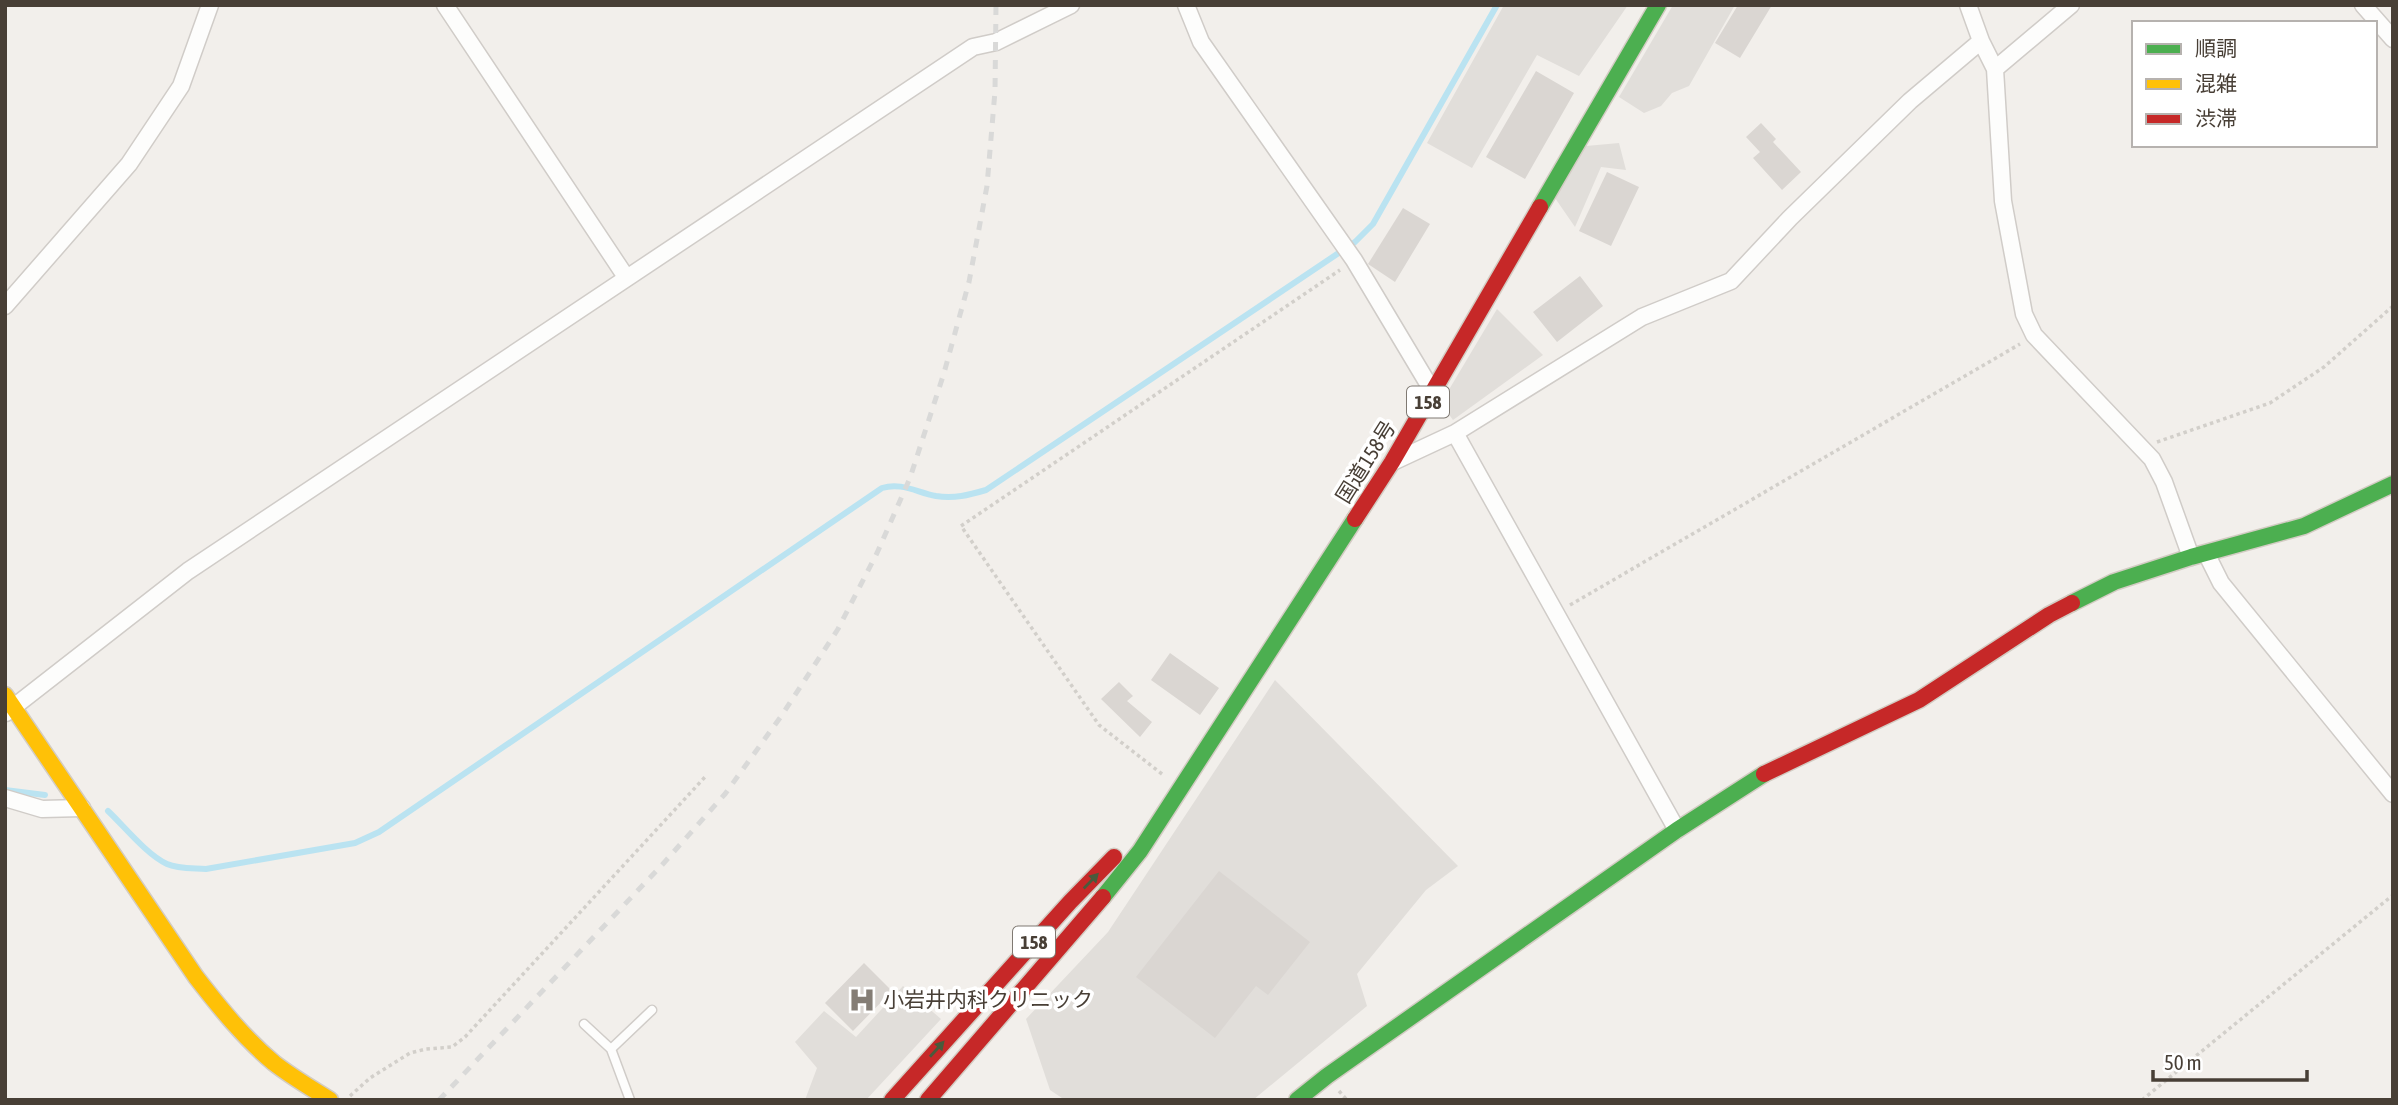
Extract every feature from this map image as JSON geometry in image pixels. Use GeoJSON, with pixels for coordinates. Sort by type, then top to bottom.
{"type":"FeatureCollection","features":[{"type":"Feature","properties":{"kind":"main road","name":"国道158号"},"geometry":{"type":"LineString","coordinates":[[928,1100],[1090,915],[1140,851],[1392,462],[1658,5]]}},
{"type":"Feature","properties":{"kind":"main road"},"geometry":{"type":"LineString","coordinates":[[1297,1100],[1327,1076],[1677,830],[1769,770],[1919,700],[2049,615],[2115,582],[2304,526],[2393,484]]}},
{"type":"Feature","properties":{"kind":"main road"},"geometry":{"type":"LineString","coordinates":[[8,705],[223,1013],[246,1039],[276,1065],[330,1100]]}},
{"type":"Feature","properties":{"kind":"main road","name":"国道158号"},"geometry":{"type":"LineString","coordinates":[[891,1100],[1070,902],[1180,788]]}},
{"type":"Feature","properties":{"kind":"street"},"geometry":{"type":"LineString","coordinates":[[5,306],[129,164],[181,86],[211,5]]}},
{"type":"Feature","properties":{"kind":"street"},"geometry":{"type":"LineString","coordinates":[[445,5],[626,277]]}},
{"type":"Feature","properties":{"kind":"street"},"geometry":{"type":"LineString","coordinates":[[8,705],[188,571],[972,47],[996,42],[1071,5]]}},
{"type":"Feature","properties":{"kind":"street"},"geometry":{"type":"LineString","coordinates":[[1186,5],[1201,42],[1348,251],[1433,392]]}},
{"type":"Feature","properties":{"kind":"street"},"geometry":{"type":"LineString","coordinates":[[1968,5],[1980,41],[1995,69],[2003,201],[2024,314],[2034,335],[2152,459],[2199,556],[2393,794]]}},
{"type":"Feature","properties":{"kind":"street"},"geometry":{"type":"LineString","coordinates":[[1995,69],[2071,5]]}},
{"type":"Feature","properties":{"kind":"street"},"geometry":{"type":"LineString","coordinates":[[2364,5],[2393,39]]}},
{"type":"Feature","properties":{"kind":"street"},"geometry":{"type":"LineString","coordinates":[[1392,462],[1455,433],[1642,317],[1731,281],[1790,218],[1910,101],[1980,41]]}},
{"type":"Feature","properties":{"kind":"street"},"geometry":{"type":"LineString","coordinates":[[1455,433],[1677,830]]}},
{"type":"Feature","properties":{"kind":"street"},"geometry":{"type":"LineString","coordinates":[[5,798],[42,809],[82,808]]}},
{"type":"Feature","properties":{"kind":"lane"},"geometry":{"type":"LineString","coordinates":[[611,1049],[652,1010]]}},
{"type":"Feature","properties":{"kind":"lane"},"geometry":{"type":"LineString","coordinates":[[584,1024],[611,1049],[631,1100]]}},
{"type":"Feature","properties":{"kind":"path"},"geometry":{"type":"LineString","coordinates":[[1180,788],[1099,724],[961,526],[1348,251]]}},
{"type":"Feature","properties":{"kind":"path"},"geometry":{"type":"LineString","coordinates":[[2142,447],[2270,403],[2324,367],[2393,306]]}},
{"type":"Feature","properties":{"kind":"path"},"geometry":{"type":"LineString","coordinates":[[1556,613],[2034,335]]}},
{"type":"Feature","properties":{"kind":"path"},"geometry":{"type":"LineString","coordinates":[[346,1100],[370,1078],[410,1053],[452,1047],[465,1037],[705,777]]}},
{"type":"Feature","properties":{"kind":"path"},"geometry":{"type":"LineString","coordinates":[[2142,1100],[2393,895]]}},
{"type":"Feature","properties":{"kind":"shaded area"},"geometry":{"type":"Polygon","coordinates":[[[1504,5],[1628,5],[1579,76],[1537,55],[1472,168],[1427,143],[1504,5]]]}},
{"type":"Feature","properties":{"kind":"shaded area"},"geometry":{"type":"Polygon","coordinates":[[[1673,5],[1735,5],[1689,86],[1672,93],[1661,106],[1644,113],[1619,97],[1673,5]]]}},
{"type":"Feature","properties":{"kind":"shaded area"},"geometry":{"type":"Polygon","coordinates":[[[1619,143],[1626,170],[1601,167],[1575,227],[1555,198],[1586,146],[1619,143]]]}},
{"type":"Feature","properties":{"kind":"shaded area"},"geometry":{"type":"Polygon","coordinates":[[[1497,309],[1543,355],[1453,420],[1441,403],[1497,309]]]}},
{"type":"Feature","properties":{"kind":"shaded area"},"geometry":{"type":"Polygon","coordinates":[[[1275,680],[1458,866],[1426,890],[1357,974],[1367,1006],[1253,1100],[1065,1100],[1050,1090],[1026,1019],[1108,932],[1275,680]]]}},
{"type":"Feature","properties":{"kind":"shaded area"},"geometry":{"type":"Polygon","coordinates":[[[903,986],[941,1019],[866,1100],[805,1100],[817,1068],[795,1042],[824,1011],[856,1037],[903,986]]]}},
{"type":"Feature","properties":{"kind":"building"},"geometry":{"type":"Polygon","coordinates":[[[1738,5],[1772,5],[1740,58],[1715,43],[1738,5]]]}},
{"type":"Feature","properties":{"kind":"building"},"geometry":{"type":"Polygon","coordinates":[[[1536,71],[1574,93],[1525,179],[1486,157],[1536,71]]]}},
{"type":"Feature","properties":{"kind":"building"},"geometry":{"type":"Polygon","coordinates":[[[1761,123],[1776,139],[1773,142],[1801,172],[1782,190],[1753,158],[1760,152],[1746,137],[1761,123]]]}},
{"type":"Feature","properties":{"kind":"building"},"geometry":{"type":"Polygon","coordinates":[[[1607,172],[1639,187],[1611,246],[1579,231],[1607,172]]]}},
{"type":"Feature","properties":{"kind":"building"},"geometry":{"type":"Polygon","coordinates":[[[1403,208],[1430,224],[1395,282],[1368,264],[1403,208]]]}},
{"type":"Feature","properties":{"kind":"building"},"geometry":{"type":"Polygon","coordinates":[[[1580,276],[1603,306],[1557,342],[1533,312],[1580,276]]]}},
{"type":"Feature","properties":{"kind":"building"},"geometry":{"type":"Polygon","coordinates":[[[1170,653],[1219,688],[1200,715],[1151,680],[1170,653]]]}},
{"type":"Feature","properties":{"kind":"building"},"geometry":{"type":"Polygon","coordinates":[[[1119,682],[1133,696],[1127,701],[1152,722],[1140,737],[1101,699],[1119,682]]]}},
{"type":"Feature","properties":{"kind":"building"},"geometry":{"type":"Polygon","coordinates":[[[1219,871],[1310,942],[1268,995],[1256,986],[1215,1038],[1136,977],[1219,871]]]}},
{"type":"Feature","properties":{"kind":"building"},"geometry":{"type":"Polygon","coordinates":[[[864,963],[892,991],[853,1031],[825,1003],[864,963]]]}},
{"type":"Feature","properties":{"kind":"waterway"},"geometry":{"type":"LineString","coordinates":[[108,811],[159,860],[181,868],[206,869],[355,843],[379,832],[882,488],[902,487],[949,497],[986,490],[1355,242],[1373,224],[1497,5]]}},
{"type":"Feature","properties":{"kind":"waterway"},"geometry":{"type":"LineString","coordinates":[[5,790],[45,795]]}},
{"type":"Feature","properties":{"kind":"railway"},"geometry":{"type":"LineString","coordinates":[[439,1100],[662,865],[725,794],[782,715],[838,629],[877,553],[910,478],[944,373],[969,282],[987,186],[995,91],[996,5]]}},
{"type":"Feature","properties":{"kind":"traffic: fast"},"geometry":{"type":"LineString","coordinates":[[1540,207],[1658,5]]}},
{"type":"Feature","properties":{"kind":"traffic: fast"},"geometry":{"type":"LineString","coordinates":[[2072,603],[2114,582],[2191,557],[2304,526],[2393,484]]}},
{"type":"Feature","properties":{"kind":"traffic: fast"},"geometry":{"type":"LineString","coordinates":[[1103,897],[1140,851],[1355,519]]}},
{"type":"Feature","properties":{"kind":"traffic: fast"},"geometry":{"type":"LineString","coordinates":[[1297,1100],[1327,1076],[1677,830],[1764,774]]}},
{"type":"Feature","properties":{"kind":"traffic: slow"},"geometry":{"type":"LineString","coordinates":[[5,695],[214,1000],[242,1033],[274,1063],[330,1100]]}},
{"type":"Feature","properties":{"kind":"traffic: jam"},"geometry":{"type":"LineString","coordinates":[[1355,519],[1392,462],[1540,207]]}},
{"type":"Feature","properties":{"kind":"traffic: jam"},"geometry":{"type":"LineString","coordinates":[[1764,774],[1919,700],[2049,615],[2072,603]]}},
{"type":"Feature","properties":{"kind":"traffic: jam"},"geometry":{"type":"LineString","coordinates":[[892,1100],[1070,902],[1114,857]]}},
{"type":"Feature","properties":{"kind":"traffic: jam"},"geometry":{"type":"LineString","coordinates":[[928,1100],[1103,897]]}},
{"type":"Feature","properties":{"kind":"place","name":"小岩井内科クリニック"},"geometry":{"type":"Point","coordinates":[862,1000]}}]}
